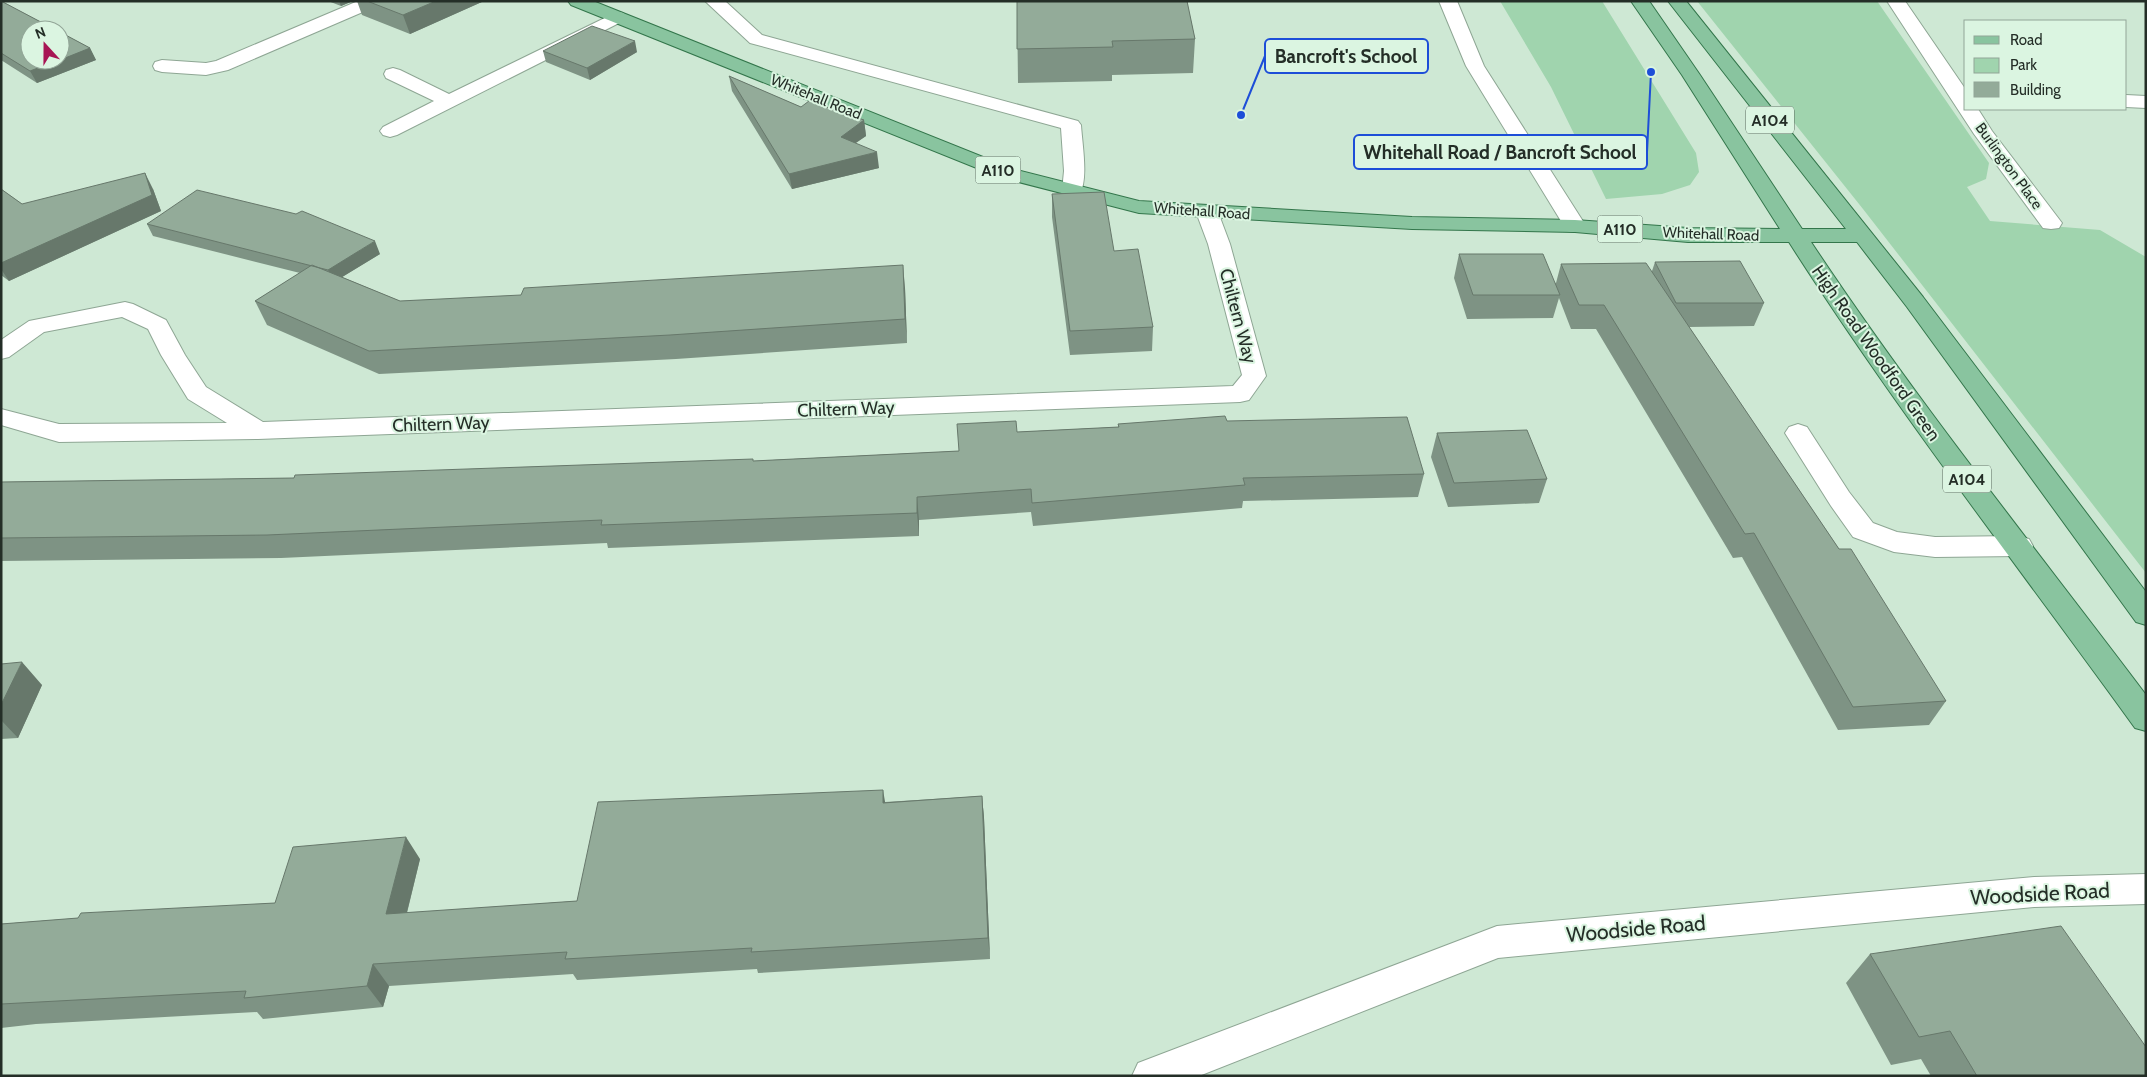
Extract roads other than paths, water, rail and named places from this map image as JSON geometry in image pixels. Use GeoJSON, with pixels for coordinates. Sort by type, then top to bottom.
{"type":"FeatureCollection","features":[{"type":"Feature","properties":{"kind":"main road","name":"Whitehall Road"},"geometry":{"type":"LineString","coordinates":[[577,1],[1006,173],[1139,207],[1412,223],[1575,226],[1688,234],[1864,236]]}},
{"type":"Feature","properties":{"kind":"main road","name":"High Road Woodford Green"},"geometry":{"type":"LineString","coordinates":[[1640,1],[1691,75],[1794,236],[1921,419],[2146,719]]}},
{"type":"Feature","properties":{"kind":"main road","name":"A104"},"geometry":{"type":"LineString","coordinates":[[1677,1],[1915,302],[2146,614]]}},
{"type":"Feature","properties":{"kind":"street"},"geometry":{"type":"LineString","coordinates":[[162,66],[200,69],[221,66],[373,1]]}},
{"type":"Feature","properties":{"kind":"street"},"geometry":{"type":"LineString","coordinates":[[714,1],[756,39],[1071,125],[1074,171],[1072,191]]}},
{"type":"Feature","properties":{"kind":"street"},"geometry":{"type":"LineString","coordinates":[[1448,1],[1475,66],[1575,226]]}},
{"type":"Feature","properties":{"kind":"street","name":"Burlington Place"},"geometry":{"type":"LineString","coordinates":[[1896,1],[1964,101]]}},
{"type":"Feature","properties":{"kind":"street"},"geometry":{"type":"LineString","coordinates":[[390,131],[617,17]]}},
{"type":"Feature","properties":{"kind":"street"},"geometry":{"type":"LineString","coordinates":[[394,74],[449,101]]}},
{"type":"Feature","properties":{"kind":"street"},"geometry":{"type":"LineString","coordinates":[[2127,102],[2146,102]]}},
{"type":"Feature","properties":{"kind":"street","name":"Burlington Place"},"geometry":{"type":"LineString","coordinates":[[1970,110],[1984,134],[2051,223]]}},
{"type":"Feature","properties":{"kind":"street","name":"Chiltern Way"},"geometry":{"type":"LineString","coordinates":[[1,417],[59,433],[258,431],[1240,394],[1254,376],[1219,244],[1207,212]]}},
{"type":"Feature","properties":{"kind":"street"},"geometry":{"type":"LineString","coordinates":[[1,352],[37,326],[125,309],[158,325],[173,355],[198,393],[258,431]]}},
{"type":"Feature","properties":{"kind":"street"},"geometry":{"type":"LineString","coordinates":[[1798,433],[1840,499],[1863,530],[1894,542],[1935,547],[2018,546]]}},
{"type":"Feature","properties":{"kind":"street","name":"Woodside Road"},"geometry":{"type":"LineString","coordinates":[[1151,1076],[1497,942],[2034,892],[2146,889]]}},
{"type":"Feature","properties":{"kind":"place","name":"Whitehall Road / Bancroft School"},"geometry":{"type":"Point","coordinates":[1651,72]}},
{"type":"Feature","properties":{"kind":"place","name":"Bancroft's School"},"geometry":{"type":"Point","coordinates":[1241,115]}}]}
